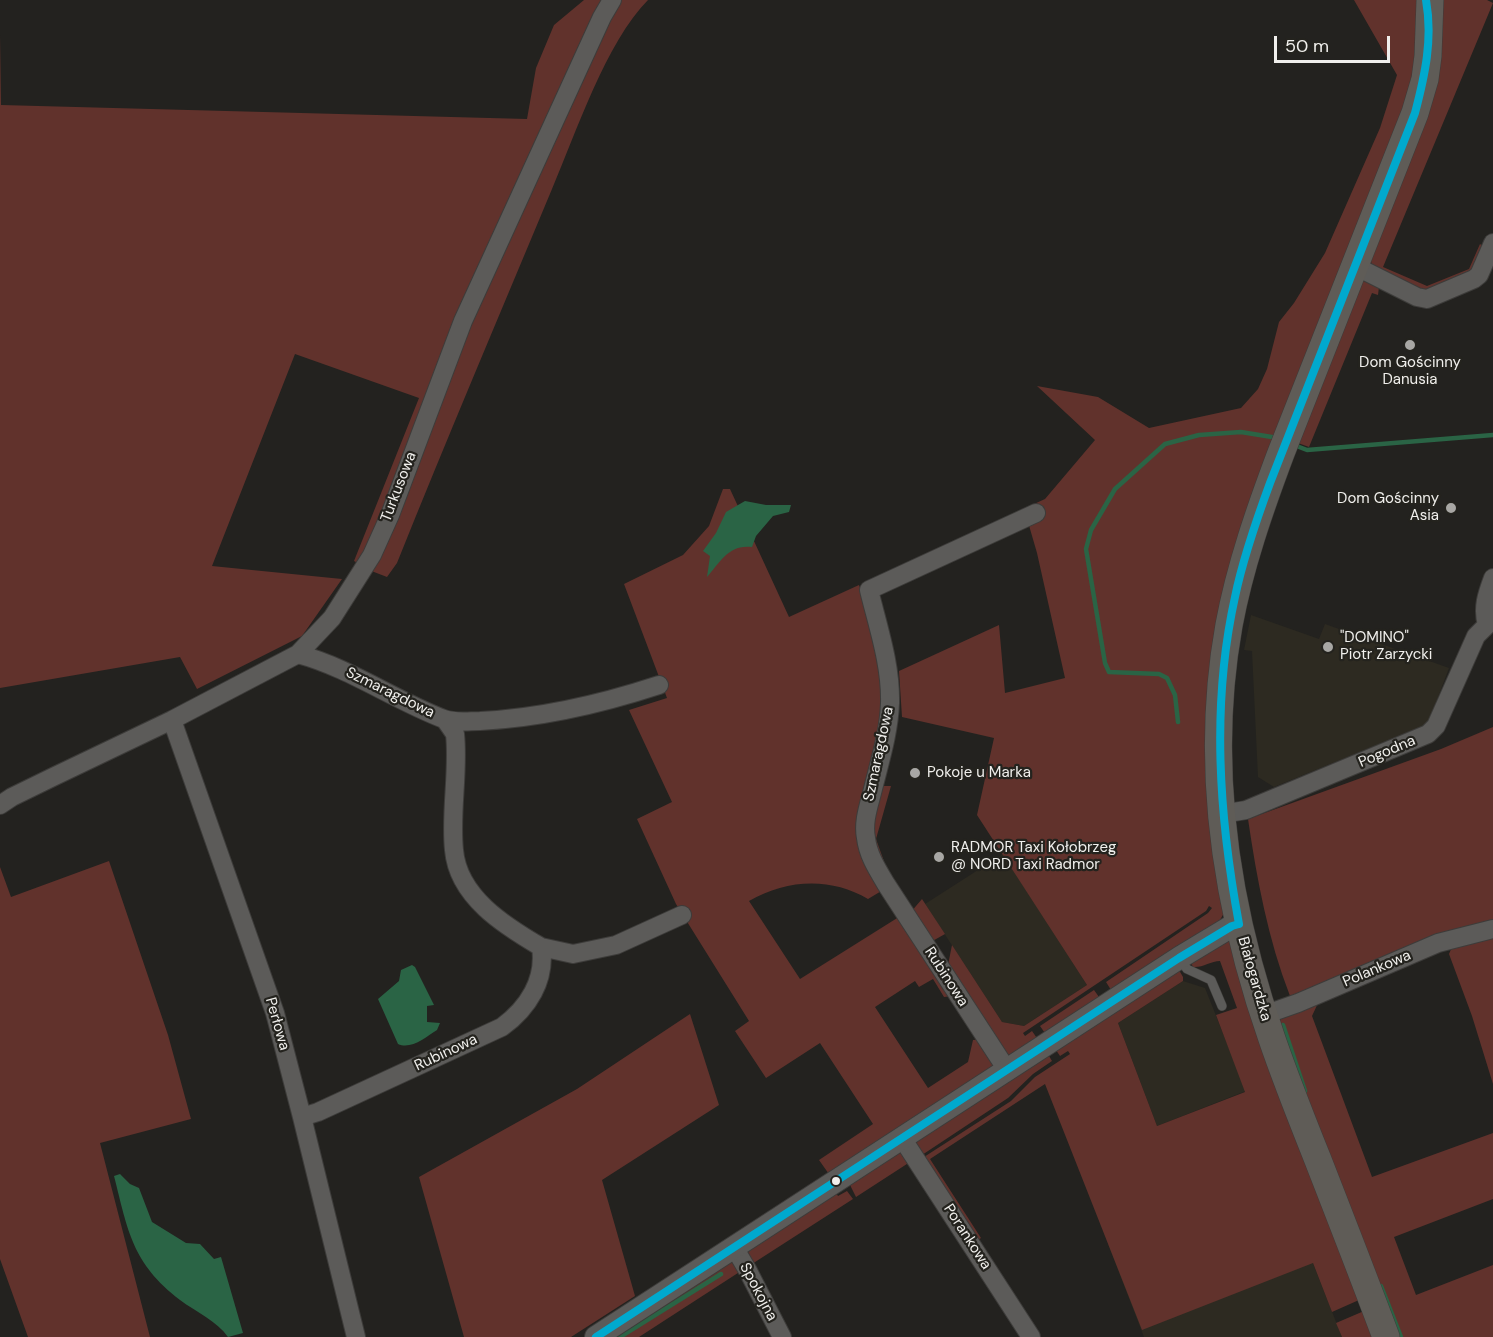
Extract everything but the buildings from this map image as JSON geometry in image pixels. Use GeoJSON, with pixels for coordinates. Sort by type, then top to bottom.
{"type":"FeatureCollection","features":[{"type":"Feature","properties":{"kind":"main road","name":"Białogardzka"},"geometry":{"type":"LineString","coordinates":[[1386,1337],[1287,1082],[1264,1015],[1239,924],[1228,871],[1222,814],[1219,765],[1220,720],[1229,627],[1247,551],[1287,439],[1415,112],[1427,63],[1428,5]]}},
{"type":"Feature","properties":{"kind":"street","name":"Turkusowa"},"geometry":{"type":"LineString","coordinates":[[0,805],[33,786],[172,720],[298,654],[332,618],[372,555],[390,515],[463,321],[612,0]]}},
{"type":"Feature","properties":{"kind":"street"},"geometry":{"type":"LineString","coordinates":[[1355,266],[1417,297],[1427,299],[1479,275],[1493,243]]}},
{"type":"Feature","properties":{"kind":"street","name":"Szmaragdowa"},"geometry":{"type":"LineString","coordinates":[[886,884],[870,855],[865,835],[890,704],[887,663],[869,590],[1036,513]]}},
{"type":"Feature","properties":{"kind":"street"},"geometry":{"type":"LineString","coordinates":[[1490,623],[1484,615],[1485,602],[1493,578]]}},
{"type":"Feature","properties":{"kind":"street","name":"Pogodna"},"geometry":{"type":"LineString","coordinates":[[1222,814],[1246,810],[1428,734],[1436,726],[1476,636],[1490,623]]}},
{"type":"Feature","properties":{"kind":"street","name":"Szmaragdowa"},"geometry":{"type":"LineString","coordinates":[[298,654],[325,662],[446,721],[501,720],[544,715],[596,704],[659,686]]}},
{"type":"Feature","properties":{"kind":"street","name":"Perłowa"},"geometry":{"type":"LineString","coordinates":[[172,720],[275,1013],[303,1117],[356,1337]]}},
{"type":"Feature","properties":{"kind":"street"},"geometry":{"type":"LineString","coordinates":[[446,721],[455,734],[454,852],[461,876],[477,901],[496,918],[541,947],[573,954],[616,945],[682,915]]}},
{"type":"Feature","properties":{"kind":"street","name":"Rubinowa"},"geometry":{"type":"LineString","coordinates":[[886,884],[1007,1070]]}},
{"type":"Feature","properties":{"kind":"street"},"geometry":{"type":"LineString","coordinates":[[596,1337],[1179,958],[1239,924]]}},
{"type":"Feature","properties":{"kind":"street","name":"Polankowa"},"geometry":{"type":"LineString","coordinates":[[1264,1015],[1298,1003],[1438,943],[1493,929]]}},
{"type":"Feature","properties":{"kind":"street","name":"Rubinowa"},"geometry":{"type":"LineString","coordinates":[[303,1117],[510,1022],[522,1010],[538,984],[543,959],[541,947]]}},
{"type":"Feature","properties":{"kind":"street","name":"Porankowa"},"geometry":{"type":"LineString","coordinates":[[902,1138],[1030,1337]]}},
{"type":"Feature","properties":{"kind":"street","name":"Spokojna"},"geometry":{"type":"LineString","coordinates":[[734,1247],[782,1337]]}},
{"type":"Feature","properties":{"kind":"lane"},"geometry":{"type":"LineString","coordinates":[[1179,958],[1187,969],[1211,980],[1222,1006]]}},
{"type":"Feature","properties":{"kind":"shaded area"},"geometry":{"type":"Polygon","coordinates":[[[584,0],[648,0],[619,39],[593,89],[397,563],[387,577],[354,561],[419,398],[295,354],[212,566],[342,579],[302,636],[197,689],[180,657],[0,688],[0,35],[1,105],[527,119],[536,68],[554,25],[584,0]]]}},
{"type":"Feature","properties":{"kind":"shaded area"},"geometry":{"type":"Polygon","coordinates":[[[1354,0],[1487,0],[1493,3],[1383,267],[1427,286],[1469,269],[1480,244],[1484,247],[1469,274],[1425,292],[1373,266],[1370,260],[1278,435],[1274,434],[1272,438],[1237,558],[1225,911],[1219,922],[1111,990],[1106,982],[1208,913],[1212,908],[1209,906],[1206,911],[1023,1033],[1025,1036],[1032,1031],[1039,1041],[1013,1058],[1006,1056],[947,970],[952,945],[1002,1022],[1024,1026],[1087,985],[977,815],[994,738],[902,717],[899,671],[999,625],[1005,693],[1065,678],[1028,522],[1039,516],[1034,504],[1045,499],[1095,440],[1037,386],[1098,397],[1149,428],[1241,408],[1258,389],[1267,369],[1279,322],[1294,303],[1325,253],[1380,128],[1397,75],[1354,0]]]}},
{"type":"Feature","properties":{"kind":"shaded area"},"geometry":{"type":"Polygon","coordinates":[[[1366,278],[1379,287],[1378,295],[1372,293],[1309,447],[1298,443],[1361,280],[1366,278]]]}},
{"type":"Feature","properties":{"kind":"shaded area"},"geometry":{"type":"Polygon","coordinates":[[[723,489],[730,489],[789,617],[859,585],[886,697],[863,813],[883,890],[868,899],[854,892],[824,884],[794,885],[778,888],[749,901],[800,979],[902,915],[954,996],[944,997],[933,979],[919,987],[915,981],[875,1007],[928,1088],[968,1062],[973,1040],[982,1039],[995,1070],[831,1177],[819,1160],[873,1124],[820,1043],[766,1078],[735,1031],[749,1021],[676,904],[637,819],[672,802],[629,710],[667,698],[624,584],[683,555],[709,526],[723,489]]]}},
{"type":"Feature","properties":{"kind":"shaded area"},"geometry":{"type":"Polygon","coordinates":[[[745,501],[766,505],[791,505],[789,512],[773,516],[756,536],[752,547],[737,548],[731,551],[707,577],[710,556],[703,551],[716,533],[726,512],[745,501]]]}},
{"type":"Feature","properties":{"kind":"shaded area"},"geometry":{"type":"Polygon","coordinates":[[[1251,615],[1319,639],[1325,624],[1449,668],[1428,724],[1274,787],[1258,777],[1252,651],[1244,650],[1251,615]]]}},
{"type":"Feature","properties":{"kind":"shaded area"},"geometry":{"type":"Polygon","coordinates":[[[1493,727],[1493,926],[1290,996],[1275,953],[1264,909],[1248,819],[1441,749],[1493,727]]]}},
{"type":"Feature","properties":{"kind":"shaded area"},"geometry":{"type":"Polygon","coordinates":[[[878,786],[891,786],[876,839],[886,867],[879,867],[868,834],[878,786]]]}},
{"type":"Feature","properties":{"kind":"shaded area"},"geometry":{"type":"Polygon","coordinates":[[[1003,854],[1087,985],[1024,1026],[1002,1022],[925,904],[1003,854]]]}},
{"type":"Feature","properties":{"kind":"shaded area"},"geometry":{"type":"Polygon","coordinates":[[[109,861],[168,1035],[191,1119],[100,1143],[150,1337],[28,1337],[0,1259],[0,867],[11,897],[109,861]]]}},
{"type":"Feature","properties":{"kind":"shaded area"},"geometry":{"type":"Polygon","coordinates":[[[922,899],[945,934],[929,943],[910,913],[922,899]]]}},
{"type":"Feature","properties":{"kind":"shaded area"},"geometry":{"type":"Polygon","coordinates":[[[1493,933],[1493,1084],[1472,1016],[1449,954],[1452,947],[1493,933]]]}},
{"type":"Feature","properties":{"kind":"shaded area"},"geometry":{"type":"Polygon","coordinates":[[[1229,941],[1233,942],[1359,1300],[1332,1312],[1313,1263],[1142,1330],[1045,1084],[930,1159],[981,1238],[975,1242],[924,1157],[1011,1101],[1035,1077],[1070,1054],[1068,1051],[1060,1056],[1054,1047],[1179,970],[1183,981],[1118,1023],[1157,1126],[1245,1092],[1216,1015],[1237,1008],[1220,961],[1196,967],[1193,967],[1191,963],[1229,941]]]}},
{"type":"Feature","properties":{"kind":"shaded area"},"geometry":{"type":"Polygon","coordinates":[[[412,965],[434,1005],[427,1006],[427,1022],[440,1023],[437,1030],[423,1039],[413,1044],[403,1045],[398,1044],[378,999],[399,981],[401,970],[412,965]]]}},
{"type":"Feature","properties":{"kind":"shaded area"},"geometry":{"type":"Polygon","coordinates":[[[1183,981],[1205,988],[1246,1091],[1157,1126],[1118,1023],[1183,981]]]}},
{"type":"Feature","properties":{"kind":"shaded area"},"geometry":{"type":"Polygon","coordinates":[[[1094,990],[1099,997],[1047,1036],[1040,1026],[1094,990]]]}},
{"type":"Feature","properties":{"kind":"shaded area"},"geometry":{"type":"Polygon","coordinates":[[[1319,1001],[1312,1016],[1372,1177],[1493,1133],[1493,1199],[1394,1237],[1416,1295],[1493,1265],[1493,1337],[1394,1337],[1278,1024],[1281,1018],[1319,1001]]]}},
{"type":"Feature","properties":{"kind":"shaded area"},"geometry":{"type":"Polygon","coordinates":[[[690,1014],[719,1105],[602,1180],[635,1296],[571,1337],[464,1337],[419,1177],[577,1089],[690,1014]]]}},
{"type":"Feature","properties":{"kind":"shaded area"},"geometry":{"type":"Polygon","coordinates":[[[1046,1051],[1052,1061],[1033,1074],[1008,1098],[922,1155],[913,1138],[1046,1051]]]}},
{"type":"Feature","properties":{"kind":"shaded area"},"geometry":{"type":"Polygon","coordinates":[[[899,1150],[910,1162],[856,1197],[848,1181],[899,1150]]]}},
{"type":"Feature","properties":{"kind":"shaded area"},"geometry":{"type":"Polygon","coordinates":[[[120,1174],[130,1184],[139,1188],[152,1222],[186,1243],[200,1244],[214,1259],[221,1257],[243,1333],[228,1337],[212,1321],[180,1300],[151,1273],[128,1230],[114,1176],[120,1174]]]}},
{"type":"Feature","properties":{"kind":"shaded area"},"geometry":{"type":"Polygon","coordinates":[[[1279,1177],[1342,1337],[1144,1337],[1108,1244],[1279,1177]]]}},
{"type":"Feature","properties":{"kind":"shaded area"},"geometry":{"type":"Polygon","coordinates":[[[834,1190],[838,1196],[847,1191],[853,1199],[752,1264],[745,1248],[834,1190]]]}},
{"type":"Feature","properties":{"kind":"shaded area"},"geometry":{"type":"Polygon","coordinates":[[[729,1258],[741,1271],[639,1337],[608,1337],[729,1258]]]}},
{"type":"Feature","properties":{"kind":"shaded area"},"geometry":{"type":"Polygon","coordinates":[[[1364,1311],[1379,1337],[1342,1337],[1336,1323],[1364,1311]]]}},
{"type":"Feature","properties":{"kind":"waterway"},"geometry":{"type":"LineString","coordinates":[[1178,722],[1175,695],[1167,678],[1159,674],[1109,672],[1105,663],[1086,549],[1091,530],[1115,489],[1165,444],[1199,435],[1241,432],[1278,438]]}},
{"type":"Feature","properties":{"kind":"waterway"},"geometry":{"type":"LineString","coordinates":[[1294,445],[1307,450],[1493,435]]}},
{"type":"Feature","properties":{"kind":"waterway"},"geometry":{"type":"LineString","coordinates":[[1283,1025],[1305,1091]]}},
{"type":"Feature","properties":{"kind":"waterway"},"geometry":{"type":"LineString","coordinates":[[620,1337],[721,1274]]}},
{"type":"Feature","properties":{"kind":"waterway"},"geometry":{"type":"LineString","coordinates":[[1381,1286],[1401,1337]]}},
{"type":"Feature","properties":{"kind":"transit line"},"geometry":{"type":"LineString","coordinates":[[1239,924],[1227,843],[1220,760],[1223,678],[1227,638],[1235,597],[1250,540],[1270,483],[1415,113],[1427,57],[1429,29],[1426,0]]}},
{"type":"Feature","properties":{"kind":"transit line"},"geometry":{"type":"LineString","coordinates":[[596,1337],[1179,958],[1239,924]]}},
{"type":"Feature","properties":{"kind":"place","name":"Dom Gościnny Danusia"},"geometry":{"type":"Point","coordinates":[1410,345]}},
{"type":"Feature","properties":{"kind":"place","name":"Dom Gościnny Asia"},"geometry":{"type":"Point","coordinates":[1451,508]}},
{"type":"Feature","properties":{"kind":"place","name":"\"DOMINO\" Piotr Zarzycki"},"geometry":{"type":"Point","coordinates":[1328,647]}},
{"type":"Feature","properties":{"kind":"place","name":"Pokoje u Marka"},"geometry":{"type":"Point","coordinates":[915,773]}},
{"type":"Feature","properties":{"kind":"place","name":"RADMOR Taxi Kołobrzeg @ NORD Taxi Radmor"},"geometry":{"type":"Point","coordinates":[939,857]}}]}
